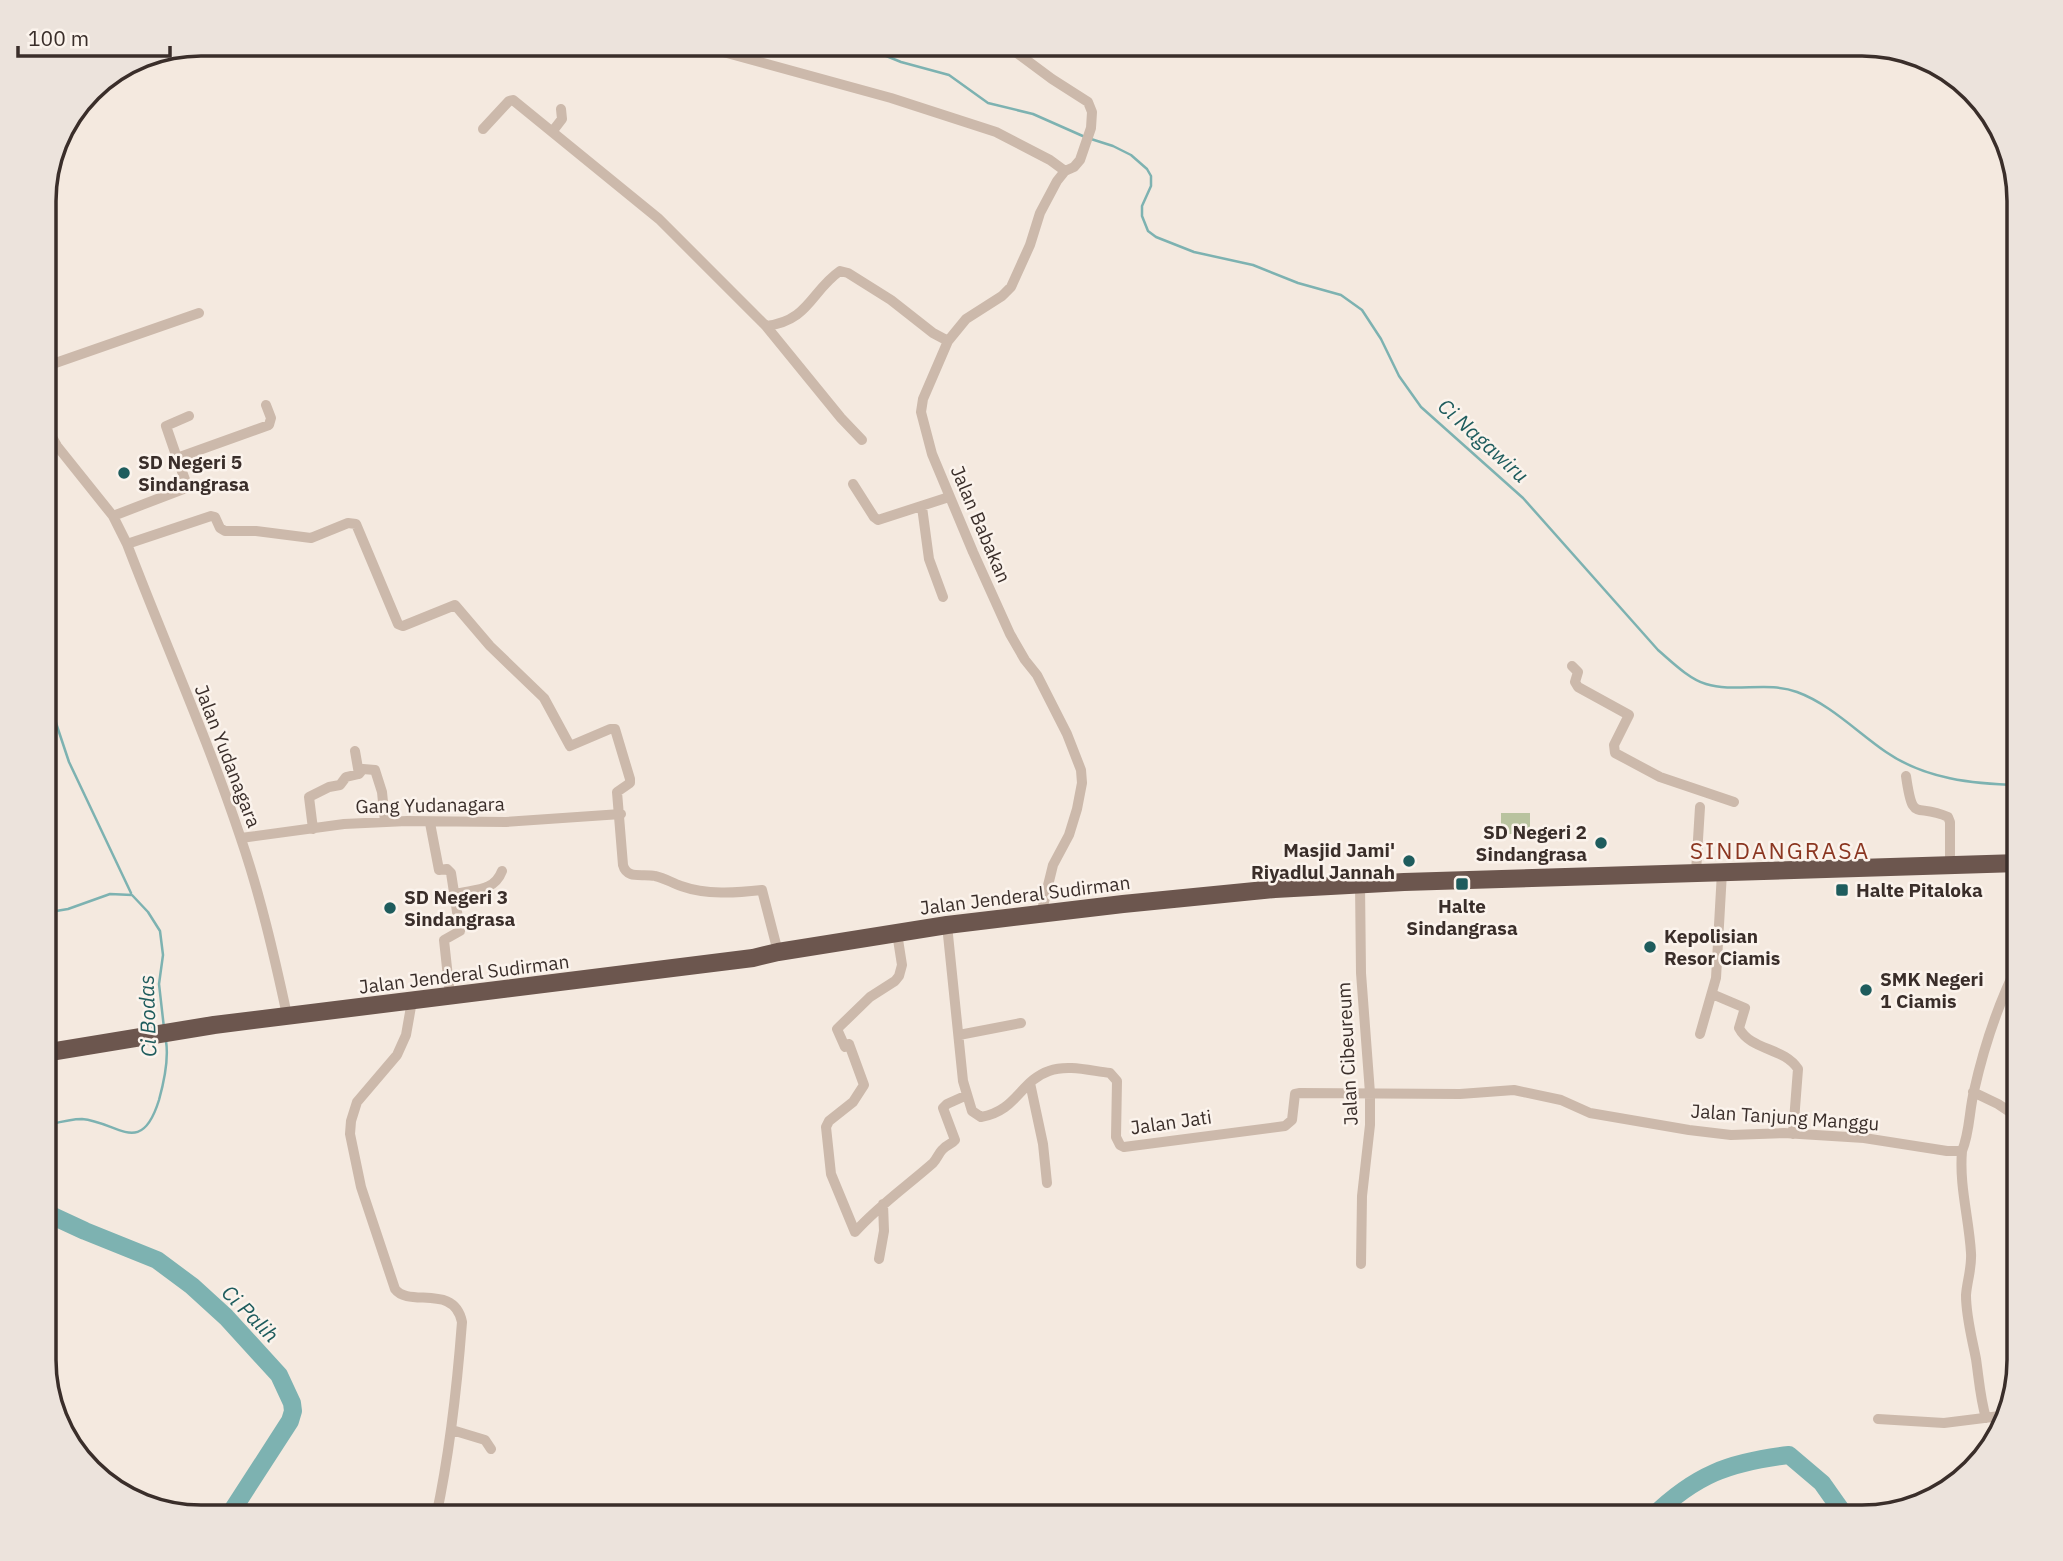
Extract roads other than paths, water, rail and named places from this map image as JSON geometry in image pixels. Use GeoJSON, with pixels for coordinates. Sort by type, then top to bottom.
{"type":"FeatureCollection","features":[{"type":"Feature","properties":{"kind":"highway","name":"Jalan Jenderal Sudirman"},"geometry":{"type":"LineString","coordinates":[[56,1051],[287,1016],[753,958],[778,951],[947,925],[1215,894],[1360,884],[2007,863]]}},
{"type":"Feature","properties":{"kind":"street"},"geometry":{"type":"LineString","coordinates":[[738,56],[891,98],[996,132],[1050,160],[1065,171]]}},
{"type":"Feature","properties":{"kind":"street","name":"Jalan Babakan"},"geometry":{"type":"LineString","coordinates":[[1021,56],[1088,102],[1092,112],[1091,128],[1077,164],[1065,171],[1052,189],[1011,287],[1002,296],[966,319],[948,341],[923,399],[921,412],[927,440],[949,497],[1010,634],[1025,660],[1038,675],[1081,770],[1082,783],[1077,809],[1069,835],[1053,865],[1041,914]]}},
{"type":"Feature","properties":{"kind":"street"},"geometry":{"type":"LineString","coordinates":[[483,129],[513,100],[659,219],[766,326],[841,418],[863,440]]}},
{"type":"Feature","properties":{"kind":"street"},"geometry":{"type":"LineString","coordinates":[[552,132],[562,119],[561,109]]}},
{"type":"Feature","properties":{"kind":"street"},"geometry":{"type":"LineString","coordinates":[[766,326],[785,322],[799,313],[841,271],[891,300],[916,321],[948,341]]}},
{"type":"Feature","properties":{"kind":"street"},"geometry":{"type":"LineString","coordinates":[[56,363],[199,313]]}},
{"type":"Feature","properties":{"kind":"street"},"geometry":{"type":"LineString","coordinates":[[177,458],[269,425],[271,418],[266,405]]}},
{"type":"Feature","properties":{"kind":"street"},"geometry":{"type":"LineString","coordinates":[[113,516],[186,488],[166,426],[189,416]]}},
{"type":"Feature","properties":{"kind":"street","name":"Jalan Yudanagara"},"geometry":{"type":"LineString","coordinates":[[56,444],[113,516],[127,544],[241,838],[276,963],[287,1016]]}},
{"type":"Feature","properties":{"kind":"street"},"geometry":{"type":"LineString","coordinates":[[853,484],[878,520],[949,497]]}},
{"type":"Feature","properties":{"kind":"street"},"geometry":{"type":"LineString","coordinates":[[922,506],[929,559],[943,597]]}},
{"type":"Feature","properties":{"kind":"street"},"geometry":{"type":"LineString","coordinates":[[127,544],[211,516],[215,517],[219,528],[225,531],[256,531],[311,538],[353,522],[364,539],[400,626],[456,605],[490,646],[544,698],[570,746],[615,729],[630,779],[630,783],[617,792],[621,814],[623,865],[626,872],[653,875],[697,890],[762,890],[778,951]]}},
{"type":"Feature","properties":{"kind":"street"},"geometry":{"type":"LineString","coordinates":[[1572,666],[1578,672],[1575,682],[1578,687],[1634,717],[1614,745],[1615,753],[1660,777],[1734,802]]}},
{"type":"Feature","properties":{"kind":"street"},"geometry":{"type":"LineString","coordinates":[[355,751],[359,774]]}},
{"type":"Feature","properties":{"kind":"street"},"geometry":{"type":"LineString","coordinates":[[313,829],[309,797],[329,787],[340,785],[346,778],[359,774],[363,769],[375,770],[382,792],[385,822]]}},
{"type":"Feature","properties":{"kind":"street"},"geometry":{"type":"LineString","coordinates":[[1906,776],[1911,804],[1915,809],[1948,817],[1951,822],[1950,865]]}},
{"type":"Feature","properties":{"kind":"street"},"geometry":{"type":"LineString","coordinates":[[1696,872],[1700,807]]}},
{"type":"Feature","properties":{"kind":"street","name":"Gang Yudanagara"},"geometry":{"type":"LineString","coordinates":[[241,838],[344,824],[506,822],[621,814]]}},
{"type":"Feature","properties":{"kind":"street"},"geometry":{"type":"LineString","coordinates":[[430,823],[439,870],[447,869],[452,873],[460,931],[444,940],[450,996]]}},
{"type":"Feature","properties":{"kind":"street"},"geometry":{"type":"LineString","coordinates":[[455,894],[493,885],[502,871]]}},
{"type":"Feature","properties":{"kind":"street"},"geometry":{"type":"LineString","coordinates":[[1700,1034],[1716,978],[1722,872]]}},
{"type":"Feature","properties":{"kind":"street","name":"Jalan Cibeureum"},"geometry":{"type":"LineString","coordinates":[[1360,884],[1361,972],[1370,1093],[1370,1125],[1362,1196],[1361,1264]]}},
{"type":"Feature","properties":{"kind":"street"},"geometry":{"type":"LineString","coordinates":[[897,933],[902,965],[899,976],[864,1002],[837,1029],[845,1047],[849,1044],[853,1051],[864,1085],[853,1102],[829,1121],[826,1127],[831,1174],[855,1232],[883,1203],[899,1194],[955,1140],[943,1108],[967,1095],[963,1082],[947,925]]}},
{"type":"Feature","properties":{"kind":"street"},"geometry":{"type":"LineString","coordinates":[[1986,1418],[1979,1395],[1967,1313],[1966,1291],[1972,1265],[1962,1190],[1962,1151],[1973,1093],[1993,1020],[2007,989]]}},
{"type":"Feature","properties":{"kind":"street"},"geometry":{"type":"LineString","coordinates":[[1712,994],[1745,1008],[1739,1028],[1743,1035],[1751,1042],[1790,1059],[1798,1069],[1793,1134]]}},
{"type":"Feature","properties":{"kind":"street"},"geometry":{"type":"LineString","coordinates":[[412,1002],[406,1035],[397,1055],[358,1101],[351,1121],[351,1134],[361,1187],[396,1289],[400,1295],[407,1298],[436,1297],[461,1315],[452,1430],[438,1505]]}},
{"type":"Feature","properties":{"kind":"street"},"geometry":{"type":"LineString","coordinates":[[959,1035],[1021,1023]]}},
{"type":"Feature","properties":{"kind":"street","name":"Jalan Jati"},"geometry":{"type":"LineString","coordinates":[[967,1095],[975,1115],[981,1117],[1010,1105],[1030,1083],[1046,1072],[1065,1068],[1113,1075],[1117,1081],[1116,1137],[1124,1147],[1285,1126],[1292,1120],[1295,1094],[1370,1093]]}},
{"type":"Feature","properties":{"kind":"street"},"geometry":{"type":"LineString","coordinates":[[1030,1083],[1043,1144],[1047,1183]]}},
{"type":"Feature","properties":{"kind":"street","name":"Jalan Tanjung Manggu"},"geometry":{"type":"LineString","coordinates":[[1370,1093],[1460,1094],[1514,1090],[1561,1100],[1590,1113],[1689,1130],[1731,1135],[1793,1134],[1864,1138],[1962,1151]]}},
{"type":"Feature","properties":{"kind":"street"},"geometry":{"type":"LineString","coordinates":[[1973,1093],[2007,1110]]}},
{"type":"Feature","properties":{"kind":"street"},"geometry":{"type":"LineString","coordinates":[[879,1259],[884,1231],[883,1203]]}},
{"type":"Feature","properties":{"kind":"street"},"geometry":{"type":"LineString","coordinates":[[1878,1419],[1944,1423],[1995,1417]]}},
{"type":"Feature","properties":{"kind":"street"},"geometry":{"type":"LineString","coordinates":[[452,1430],[485,1440],[491,1449]]}},
{"type":"Feature","properties":{"kind":"waterway","name":"Ci Nagawiru"},"geometry":{"type":"LineString","coordinates":[[886,56],[949,75],[988,103],[1033,114],[1085,137]]}},
{"type":"Feature","properties":{"kind":"waterway","name":"Ci Nagawiru"},"geometry":{"type":"LineString","coordinates":[[1091,139],[1131,155],[1147,169],[1151,176],[1151,186],[1142,206],[1142,216],[1148,231],[1156,237],[1194,252],[1253,265],[1298,283],[1341,295],[1362,310],[1381,339],[1399,376],[1421,407],[1523,498],[1658,650],[1687,674],[1700,682],[1728,688],[1775,687],[1797,692],[1821,704],[1901,761],[1950,778],[2007,784]]}},
{"type":"Feature","properties":{"kind":"waterway"},"geometry":{"type":"LineString","coordinates":[[56,723],[69,762],[131,893]]}},
{"type":"Feature","properties":{"kind":"waterway","name":"Ci Bodas"},"geometry":{"type":"LineString","coordinates":[[56,911],[110,894],[132,895],[148,912],[160,931],[163,955],[159,984],[164,1028]]}},
{"type":"Feature","properties":{"kind":"waterway","name":"Ci Bodas"},"geometry":{"type":"LineString","coordinates":[[56,1123],[82,1119],[127,1132],[144,1128],[152,1118],[161,1093],[166,1063],[166,1041]]}},
{"type":"Feature","properties":{"kind":"waterway","name":"Ci Palih"},"geometry":{"type":"LineString","coordinates":[[56,1218],[157,1260],[192,1286],[226,1317],[279,1375],[292,1403],[290,1421],[236,1505]]}},
{"type":"Feature","properties":{"kind":"waterway","name":"Ci Palih"},"geometry":{"type":"LineString","coordinates":[[1666,1505],[1698,1481],[1714,1473],[1748,1462],[1789,1455],[1822,1483],[1838,1505]]}},
{"type":"Feature","properties":{"kind":"place","name":"SD Negeri 5 Sindangrasa"},"geometry":{"type":"Point","coordinates":[124,473]}},
{"type":"Feature","properties":{"kind":"place","name":"SD Negeri 2 Sindangrasa"},"geometry":{"type":"Point","coordinates":[1601,843]}},
{"type":"Feature","properties":{"kind":"place","name":"Masjid Jami' Riyadlul Jannah"},"geometry":{"type":"Point","coordinates":[1409,861]}},
{"type":"Feature","properties":{"kind":"place","name":"Halte Sindangrasa"},"geometry":{"type":"Point","coordinates":[1462,884]}},
{"type":"Feature","properties":{"kind":"place","name":"Halte Pitaloka"},"geometry":{"type":"Point","coordinates":[1842,890]}},
{"type":"Feature","properties":{"kind":"place","name":"SD Negeri 3 Sindangrasa"},"geometry":{"type":"Point","coordinates":[390,908]}},
{"type":"Feature","properties":{"kind":"place","name":"Kepolisian Resor Ciamis"},"geometry":{"type":"Point","coordinates":[1650,947]}},
{"type":"Feature","properties":{"kind":"place","name":"SMK Negeri 1 Ciamis"},"geometry":{"type":"Point","coordinates":[1866,990]}},
{"type":"Feature","properties":{"kind":"district","name":"SINDANGRASA"},"geometry":{"type":"Point","coordinates":[1780,851]}}]}
